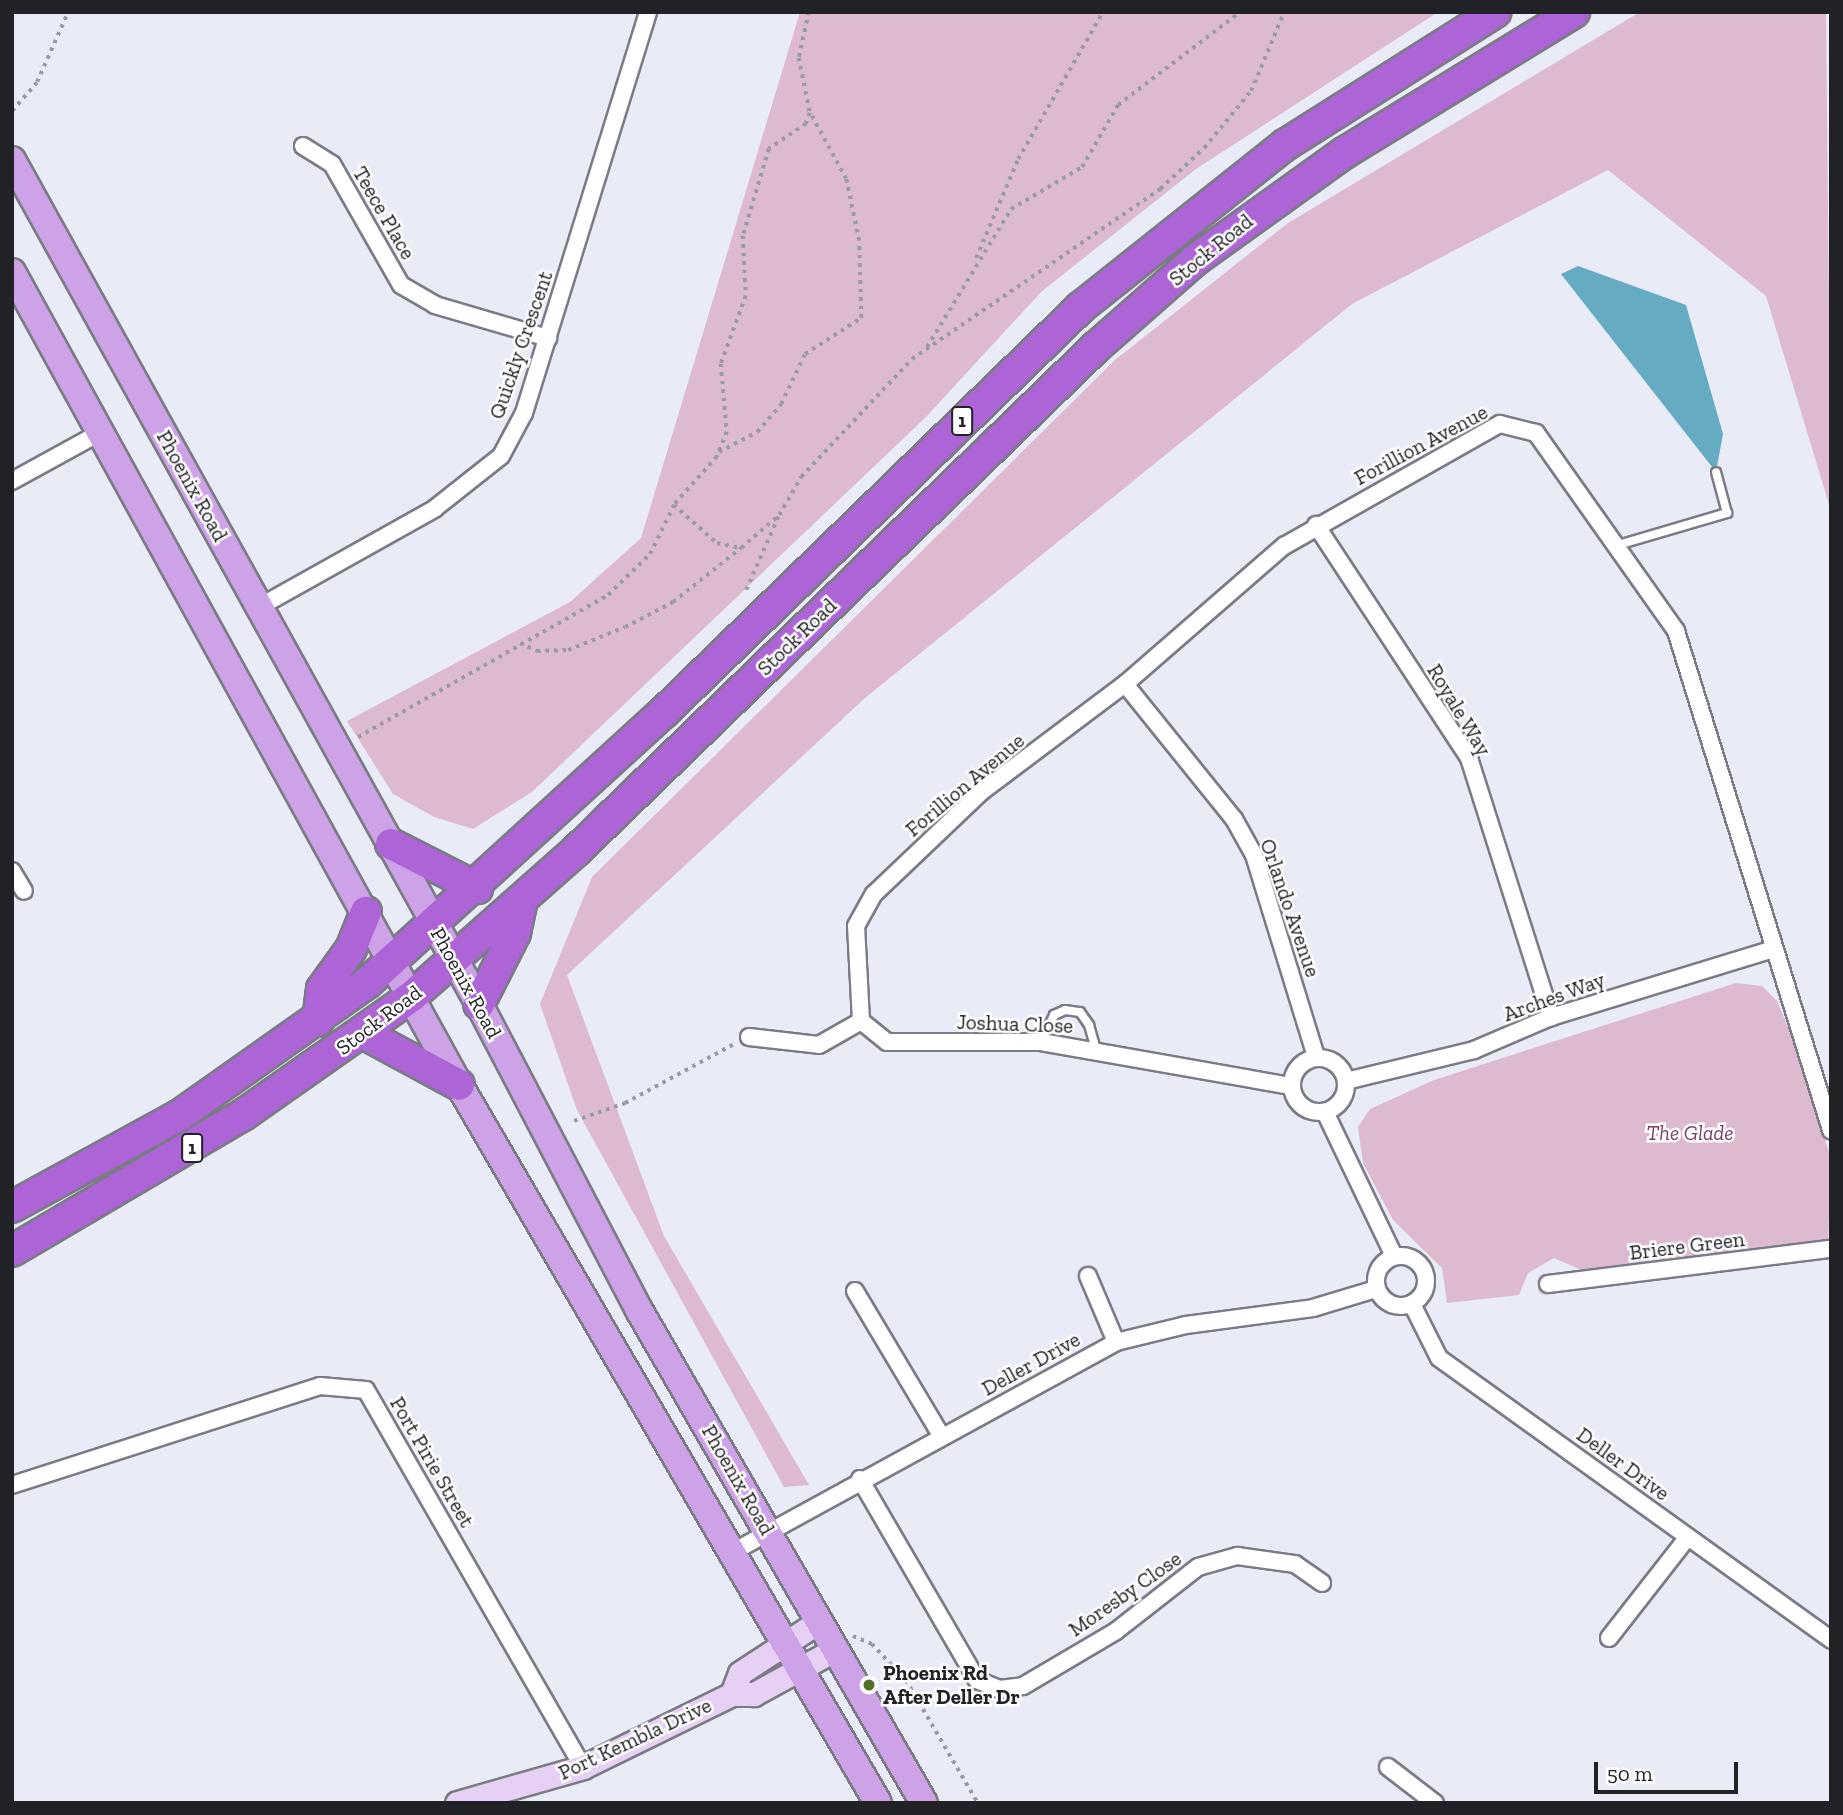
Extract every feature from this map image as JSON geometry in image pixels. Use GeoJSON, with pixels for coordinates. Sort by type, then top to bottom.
{"type":"FeatureCollection","features":[{"type":"Feature","properties":{"kind":"highway","name":"Stock Road"},"geometry":{"type":"LineString","coordinates":[[12,1207],[180,1115],[318,1021],[393,962],[477,888],[1080,308],[1285,145],[1494,12]]}},
{"type":"Feature","properties":{"kind":"highway","name":"Stock Road"},"geometry":{"type":"LineString","coordinates":[[12,1251],[176,1158],[363,1033],[411,997],[522,901],[1095,348],[1195,260],[1344,153],[1574,12]]}},
{"type":"Feature","properties":{"kind":"highway"},"geometry":{"type":"LineString","coordinates":[[391,844],[477,888]]}},
{"type":"Feature","properties":{"kind":"highway"},"geometry":{"type":"LineString","coordinates":[[480,1004],[515,933],[522,901]]}},
{"type":"Feature","properties":{"kind":"highway"},"geometry":{"type":"LineString","coordinates":[[318,1021],[322,989],[351,949],[366,912]]}},
{"type":"Feature","properties":{"kind":"highway"},"geometry":{"type":"LineString","coordinates":[[363,1033],[459,1085]]}},
{"type":"Feature","properties":{"kind":"main road","name":"Phoenix Road"},"geometry":{"type":"LineString","coordinates":[[12,160],[480,1004],[639,1310],[818,1622],[839,1642],[924,1803]]}},
{"type":"Feature","properties":{"kind":"main road","name":"Phoenix Road"},"geometry":{"type":"LineString","coordinates":[[12,272],[459,1085],[878,1803]]}},
{"type":"Feature","properties":{"kind":"street","name":"Quickly Crescent"},"geometry":{"type":"LineString","coordinates":[[260,607],[470,485],[500,456],[524,413],[648,12]]}},
{"type":"Feature","properties":{"kind":"street","name":"Teece Place"},"geometry":{"type":"LineString","coordinates":[[303,146],[332,164],[401,285],[435,305],[548,338]]}},
{"type":"Feature","properties":{"kind":"street","name":"Forillion Avenue"},"geometry":{"type":"LineString","coordinates":[[861,1021],[856,926],[874,894],[981,792],[1125,684],[1316,525],[1500,424],[1536,433],[1618,545],[1676,631],[1831,1130]]}},
{"type":"Feature","properties":{"kind":"street"},"geometry":{"type":"LineString","coordinates":[[12,481],[101,432]]}},
{"type":"Feature","properties":{"kind":"street","name":"Royale Way"},"geometry":{"type":"LineString","coordinates":[[1316,525],[1469,758],[1551,1017]]}},
{"type":"Feature","properties":{"kind":"street","name":"Orlando Avenue"},"geometry":{"type":"LineString","coordinates":[[1125,684],[1234,819],[1254,855],[1316,1057]]}},
{"type":"Feature","properties":{"kind":"street"},"geometry":{"type":"LineString","coordinates":[[12,871],[24,891]]}},
{"type":"Feature","properties":{"kind":"street","name":"Arches Way"},"geometry":{"type":"LineString","coordinates":[[1346,1081],[1474,1050],[1551,1017],[1774,949]]}},
{"type":"Feature","properties":{"kind":"street"},"geometry":{"type":"LineString","coordinates":[[749,1037],[819,1045],[861,1021]]}},
{"type":"Feature","properties":{"kind":"street","name":"Joshua Close"},"geometry":{"type":"LineString","coordinates":[[861,1021],[887,1042],[1041,1042],[1291,1086]]}},
{"type":"Feature","properties":{"kind":"street"},"geometry":{"type":"LineString","coordinates":[[1325,1112],[1344,1097],[1346,1081],[1340,1067],[1316,1057],[1294,1072],[1291,1086],[1299,1105],[1325,1112],[1394,1256]]}},
{"type":"Feature","properties":{"kind":"street","name":"Briere Green"},"geometry":{"type":"LineString","coordinates":[[1548,1284],[1831,1249]]}},
{"type":"Feature","properties":{"kind":"street"},"geometry":{"type":"LineString","coordinates":[[1394,1256],[1407,1256],[1425,1272],[1422,1296],[1412,1304],[1391,1304],[1376,1289],[1382,1263],[1394,1256]]}},
{"type":"Feature","properties":{"kind":"street"},"geometry":{"type":"LineString","coordinates":[[1088,1276],[1115,1342]]}},
{"type":"Feature","properties":{"kind":"street","name":"Deller Drive"},"geometry":{"type":"LineString","coordinates":[[733,1552],[860,1479],[1115,1342],[1185,1325],[1313,1308],[1376,1289]]}},
{"type":"Feature","properties":{"kind":"street"},"geometry":{"type":"LineString","coordinates":[[855,1291],[942,1437]]}},
{"type":"Feature","properties":{"kind":"street","name":"Deller Drive"},"geometry":{"type":"LineString","coordinates":[[1412,1304],[1440,1358],[1831,1640]]}},
{"type":"Feature","properties":{"kind":"street","name":"Port Pirie Street"},"geometry":{"type":"LineString","coordinates":[[12,1485],[320,1386],[366,1390],[583,1767]]}},
{"type":"Feature","properties":{"kind":"street","name":"Moresby Close"},"geometry":{"type":"LineString","coordinates":[[860,1479],[977,1680],[999,1689],[1023,1686],[1116,1631],[1198,1567],[1237,1556],[1295,1564],[1322,1583]]}},
{"type":"Feature","properties":{"kind":"street"},"geometry":{"type":"LineString","coordinates":[[1609,1638],[1688,1537]]}},
{"type":"Feature","properties":{"kind":"street","name":"Port Kembla Drive"},"geometry":{"type":"LineString","coordinates":[[732,1694],[740,1673],[818,1622]]}},
{"type":"Feature","properties":{"kind":"street","name":"Port Kembla Drive"},"geometry":{"type":"LineString","coordinates":[[457,1803],[583,1767],[732,1694],[754,1694],[802,1670],[839,1642]]}},
{"type":"Feature","properties":{"kind":"street"},"geometry":{"type":"LineString","coordinates":[[1388,1767],[1435,1803]]}},
{"type":"Feature","properties":{"kind":"lane"},"geometry":{"type":"LineString","coordinates":[[1618,545],[1727,513],[1716,472]]}},
{"type":"Feature","properties":{"kind":"lane"},"geometry":{"type":"LineString","coordinates":[[1041,1042],[1054,1015],[1065,1010],[1084,1018],[1096,1050]]}},
{"type":"Feature","properties":{"kind":"path"},"geometry":{"type":"LineString","coordinates":[[12,111],[22,105],[68,12]]}},
{"type":"Feature","properties":{"kind":"path"},"geometry":{"type":"LineString","coordinates":[[358,737],[520,642],[608,595],[650,554],[674,505],[719,452],[757,432],[781,404],[805,354],[861,318],[859,241],[846,179],[810,113],[799,58],[809,12]]}},
{"type":"Feature","properties":{"kind":"path"},"geometry":{"type":"LineString","coordinates":[[976,260],[1018,159],[1103,12]]}},
{"type":"Feature","properties":{"kind":"path"},"geometry":{"type":"LineString","coordinates":[[926,349],[976,260],[1011,209],[1090,160],[1118,105],[1240,12]]}},
{"type":"Feature","properties":{"kind":"path"},"geometry":{"type":"LineString","coordinates":[[746,590],[779,515],[801,477],[926,349],[1160,189],[1204,148],[1251,91],[1284,12]]}},
{"type":"Feature","properties":{"kind":"path"},"geometry":{"type":"LineString","coordinates":[[719,452],[730,412],[721,365],[746,296],[743,236],[769,149],[806,124],[810,113]]}},
{"type":"Feature","properties":{"kind":"path"},"geometry":{"type":"LineString","coordinates":[[674,505],[717,543],[741,548]]}},
{"type":"Feature","properties":{"kind":"path"},"geometry":{"type":"LineString","coordinates":[[520,642],[537,651],[568,650],[625,628],[673,602],[779,515]]}},
{"type":"Feature","properties":{"kind":"path"},"geometry":{"type":"LineString","coordinates":[[574,1121],[625,1103],[749,1037]]}},
{"type":"Feature","properties":{"kind":"path"},"geometry":{"type":"LineString","coordinates":[[839,1642],[872,1644],[906,1679],[978,1803]]}},
{"type":"Feature","properties":{"kind":"green space"},"geometry":{"type":"Polygon","coordinates":[[[800,12],[1438,12],[1196,169],[1041,292],[926,417],[532,792],[473,829],[434,817],[393,794],[347,721],[570,602],[641,538],[800,12]]]}},
{"type":"Feature","properties":{"kind":"green space"},"geometry":{"type":"Polygon","coordinates":[[[1640,12],[1826,12],[1831,511],[1766,296],[1608,170],[1352,304],[865,698],[567,975],[664,1236],[809,1485],[784,1487],[577,1110],[540,1004],[592,877],[1115,360],[1288,223],[1640,12]]]}},
{"type":"Feature","properties":{"kind":"green space","name":"The Glade"},"geometry":{"type":"Polygon","coordinates":[[[1736,983],[1762,986],[1777,1001],[1790,1032],[1831,1158],[1828,1242],[1593,1275],[1554,1258],[1528,1273],[1519,1295],[1447,1303],[1442,1268],[1393,1220],[1363,1163],[1358,1127],[1370,1109],[1434,1080],[1736,983]]]}},
{"type":"Feature","properties":{"kind":"water"},"geometry":{"type":"Polygon","coordinates":[[[1578,266],[1686,305],[1723,434],[1716,472],[1561,274],[1578,266]]]}},
{"type":"Feature","properties":{"kind":"place","name":"Phoenix Rd After Deller Dr"},"geometry":{"type":"Point","coordinates":[869,1685]}}]}
